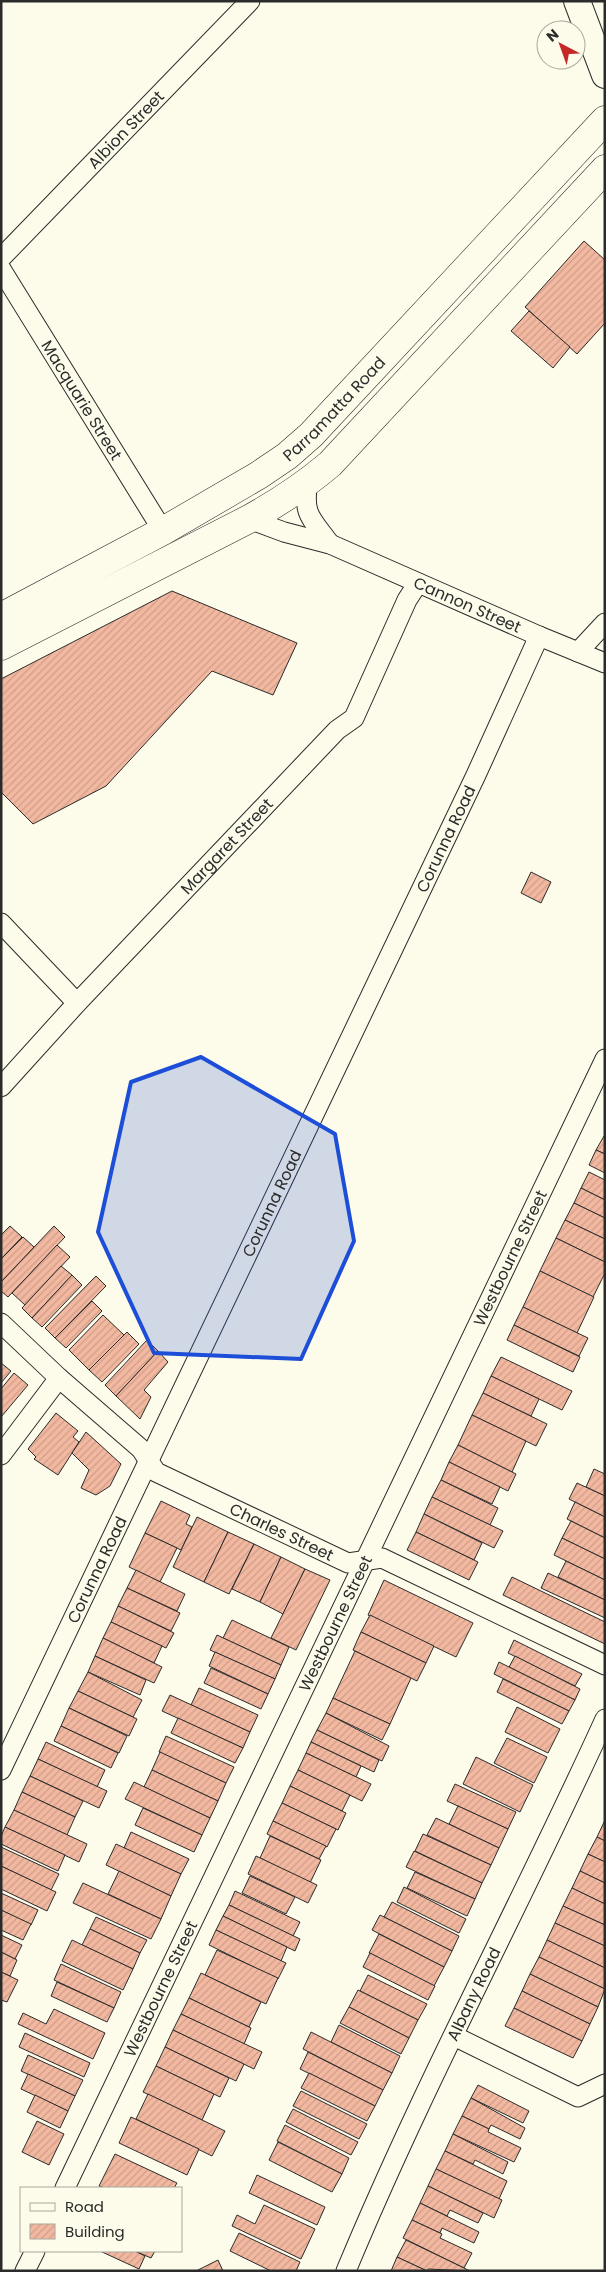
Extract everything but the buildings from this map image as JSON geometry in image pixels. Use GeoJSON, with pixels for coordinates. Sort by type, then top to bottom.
{"type":"FeatureCollection","features":[{"type":"Feature","properties":{"kind":"highway","name":"Parramatta Road"},"geometry":{"type":"LineString","coordinates":[[1,617],[164,531],[287,456],[311,435],[605,120]]}},
{"type":"Feature","properties":{"kind":"highway"},"geometry":{"type":"LineString","coordinates":[[1,646],[249,519],[282,501],[308,482],[330,464],[605,169]]}},
{"type":"Feature","properties":{"kind":"street","name":"Albion Street"},"geometry":{"type":"LineString","coordinates":[[1,258],[250,1]]}},
{"type":"Feature","properties":{"kind":"street"},"geometry":{"type":"LineString","coordinates":[[577,1],[605,75]]}},
{"type":"Feature","properties":{"kind":"street","name":"Macquarie Street"},"geometry":{"type":"LineString","coordinates":[[1,269],[164,531]]}},
{"type":"Feature","properties":{"kind":"street","name":"Cannon Street"},"geometry":{"type":"LineString","coordinates":[[308,482],[305,500],[308,514],[330,544]]}},
{"type":"Feature","properties":{"kind":"street","name":"Cannon Street"},"geometry":{"type":"LineString","coordinates":[[249,519],[284,532],[330,544],[605,663]]}},
{"type":"Feature","properties":{"kind":"street","name":"Margaret Street"},"geometry":{"type":"LineString","coordinates":[[1,1087],[77,1003],[337,730],[354,718],[407,600],[418,583]]}},
{"type":"Feature","properties":{"kind":"street"},"geometry":{"type":"LineString","coordinates":[[578,652],[605,623]]}},
{"type":"Feature","properties":{"kind":"street","name":"Corunna Road"},"geometry":{"type":"LineString","coordinates":[[1,1770],[472,784],[539,636]]}},
{"type":"Feature","properties":{"kind":"street"},"geometry":{"type":"LineString","coordinates":[[1,923],[77,1003]]}},
{"type":"Feature","properties":{"kind":"street","name":"Westbourne Street"},"geometry":{"type":"LineString","coordinates":[[65,2187],[605,1059]]}},
{"type":"Feature","properties":{"kind":"street","name":"Charles Street"},"geometry":{"type":"LineString","coordinates":[[1,1323],[59,1378],[140,1449],[156,1472],[348,1563],[382,1558],[605,1665]]}},
{"type":"Feature","properties":{"kind":"street"},"geometry":{"type":"LineString","coordinates":[[1,1455],[59,1378]]}},
{"type":"Feature","properties":{"kind":"street","name":"Albany Road"},"geometry":{"type":"LineString","coordinates":[[346,2271],[368,2218],[568,1801],[605,1719]]}},
{"type":"Feature","properties":{"kind":"street"},"geometry":{"type":"LineString","coordinates":[[454,2036],[578,2097],[605,2084]]}},
{"type":"Feature","properties":{"kind":"street"},"geometry":{"type":"LineString","coordinates":[[25,2271],[34,2252]]}},
{"type":"Feature","properties":{"kind":"highlighted area"},"geometry":{"type":"Polygon","coordinates":[[[201,1057],[335,1134],[354,1241],[301,1359],[154,1353],[98,1232],[131,1082],[201,1057]]]}}]}
